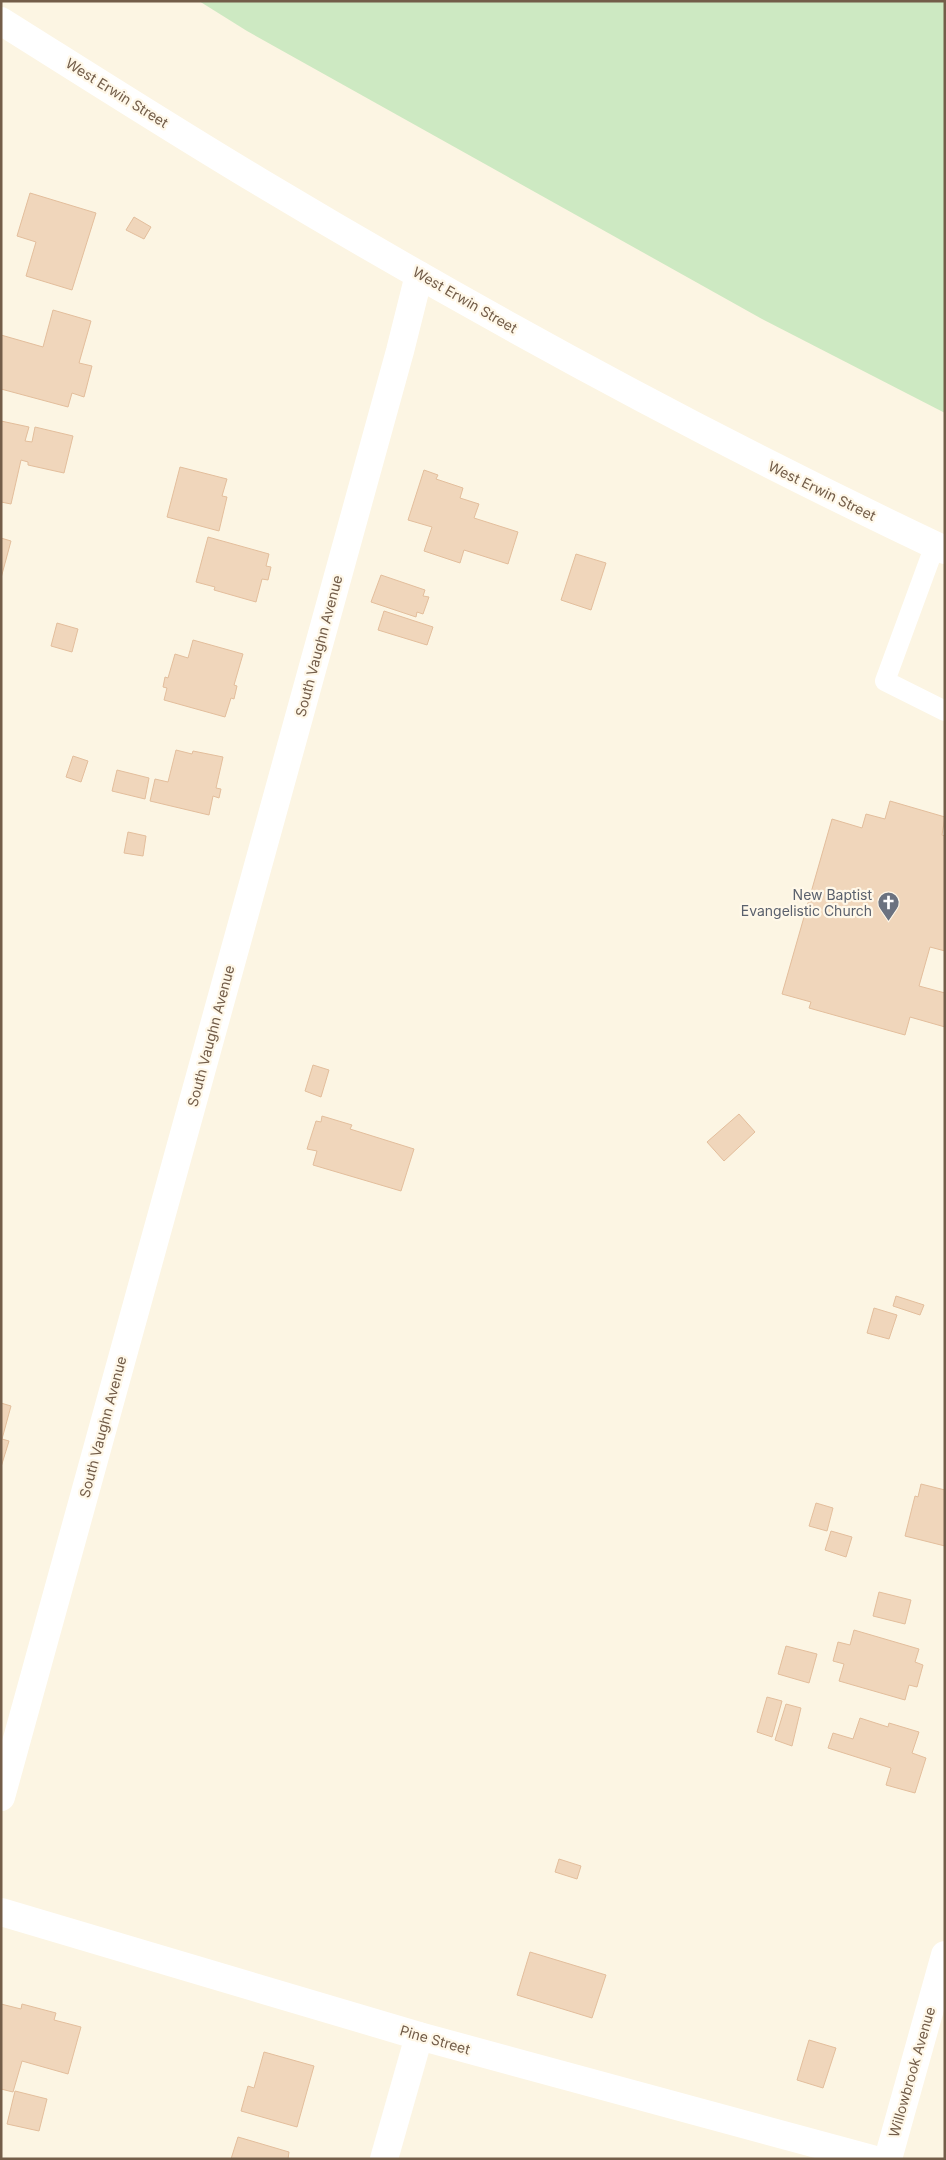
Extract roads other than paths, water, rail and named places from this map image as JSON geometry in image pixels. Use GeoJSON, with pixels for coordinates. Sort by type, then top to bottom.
{"type":"FeatureCollection","features":[{"type":"Feature","properties":{"kind":"street","name":"West Erwin Street"},"geometry":{"type":"LineString","coordinates":[[1,21],[259,182],[419,275],[684,421],[835,498],[940,548]]}},
{"type":"Feature","properties":{"kind":"street","name":"South Vaughn Avenue"},"geometry":{"type":"LineString","coordinates":[[1,1797],[419,275]]}},
{"type":"Feature","properties":{"kind":"street","name":"Pine Street"},"geometry":{"type":"LineString","coordinates":[[1,1912],[419,2036],[872,2159]]}},
{"type":"Feature","properties":{"kind":"street","name":"Willowbrook Avenue"},"geometry":{"type":"LineString","coordinates":[[888,2159],[945,1955]]}},
{"type":"Feature","properties":{"kind":"street"},"geometry":{"type":"LineString","coordinates":[[384,2159],[419,2036]]}},
{"type":"Feature","properties":{"kind":"lane"},"geometry":{"type":"LineString","coordinates":[[940,548],[885,681],[945,711]]}},
{"type":"Feature","properties":{"kind":"place","name":"New Baptist Evangelistic Church"},"geometry":{"type":"Point","coordinates":[888,922]}}]}
